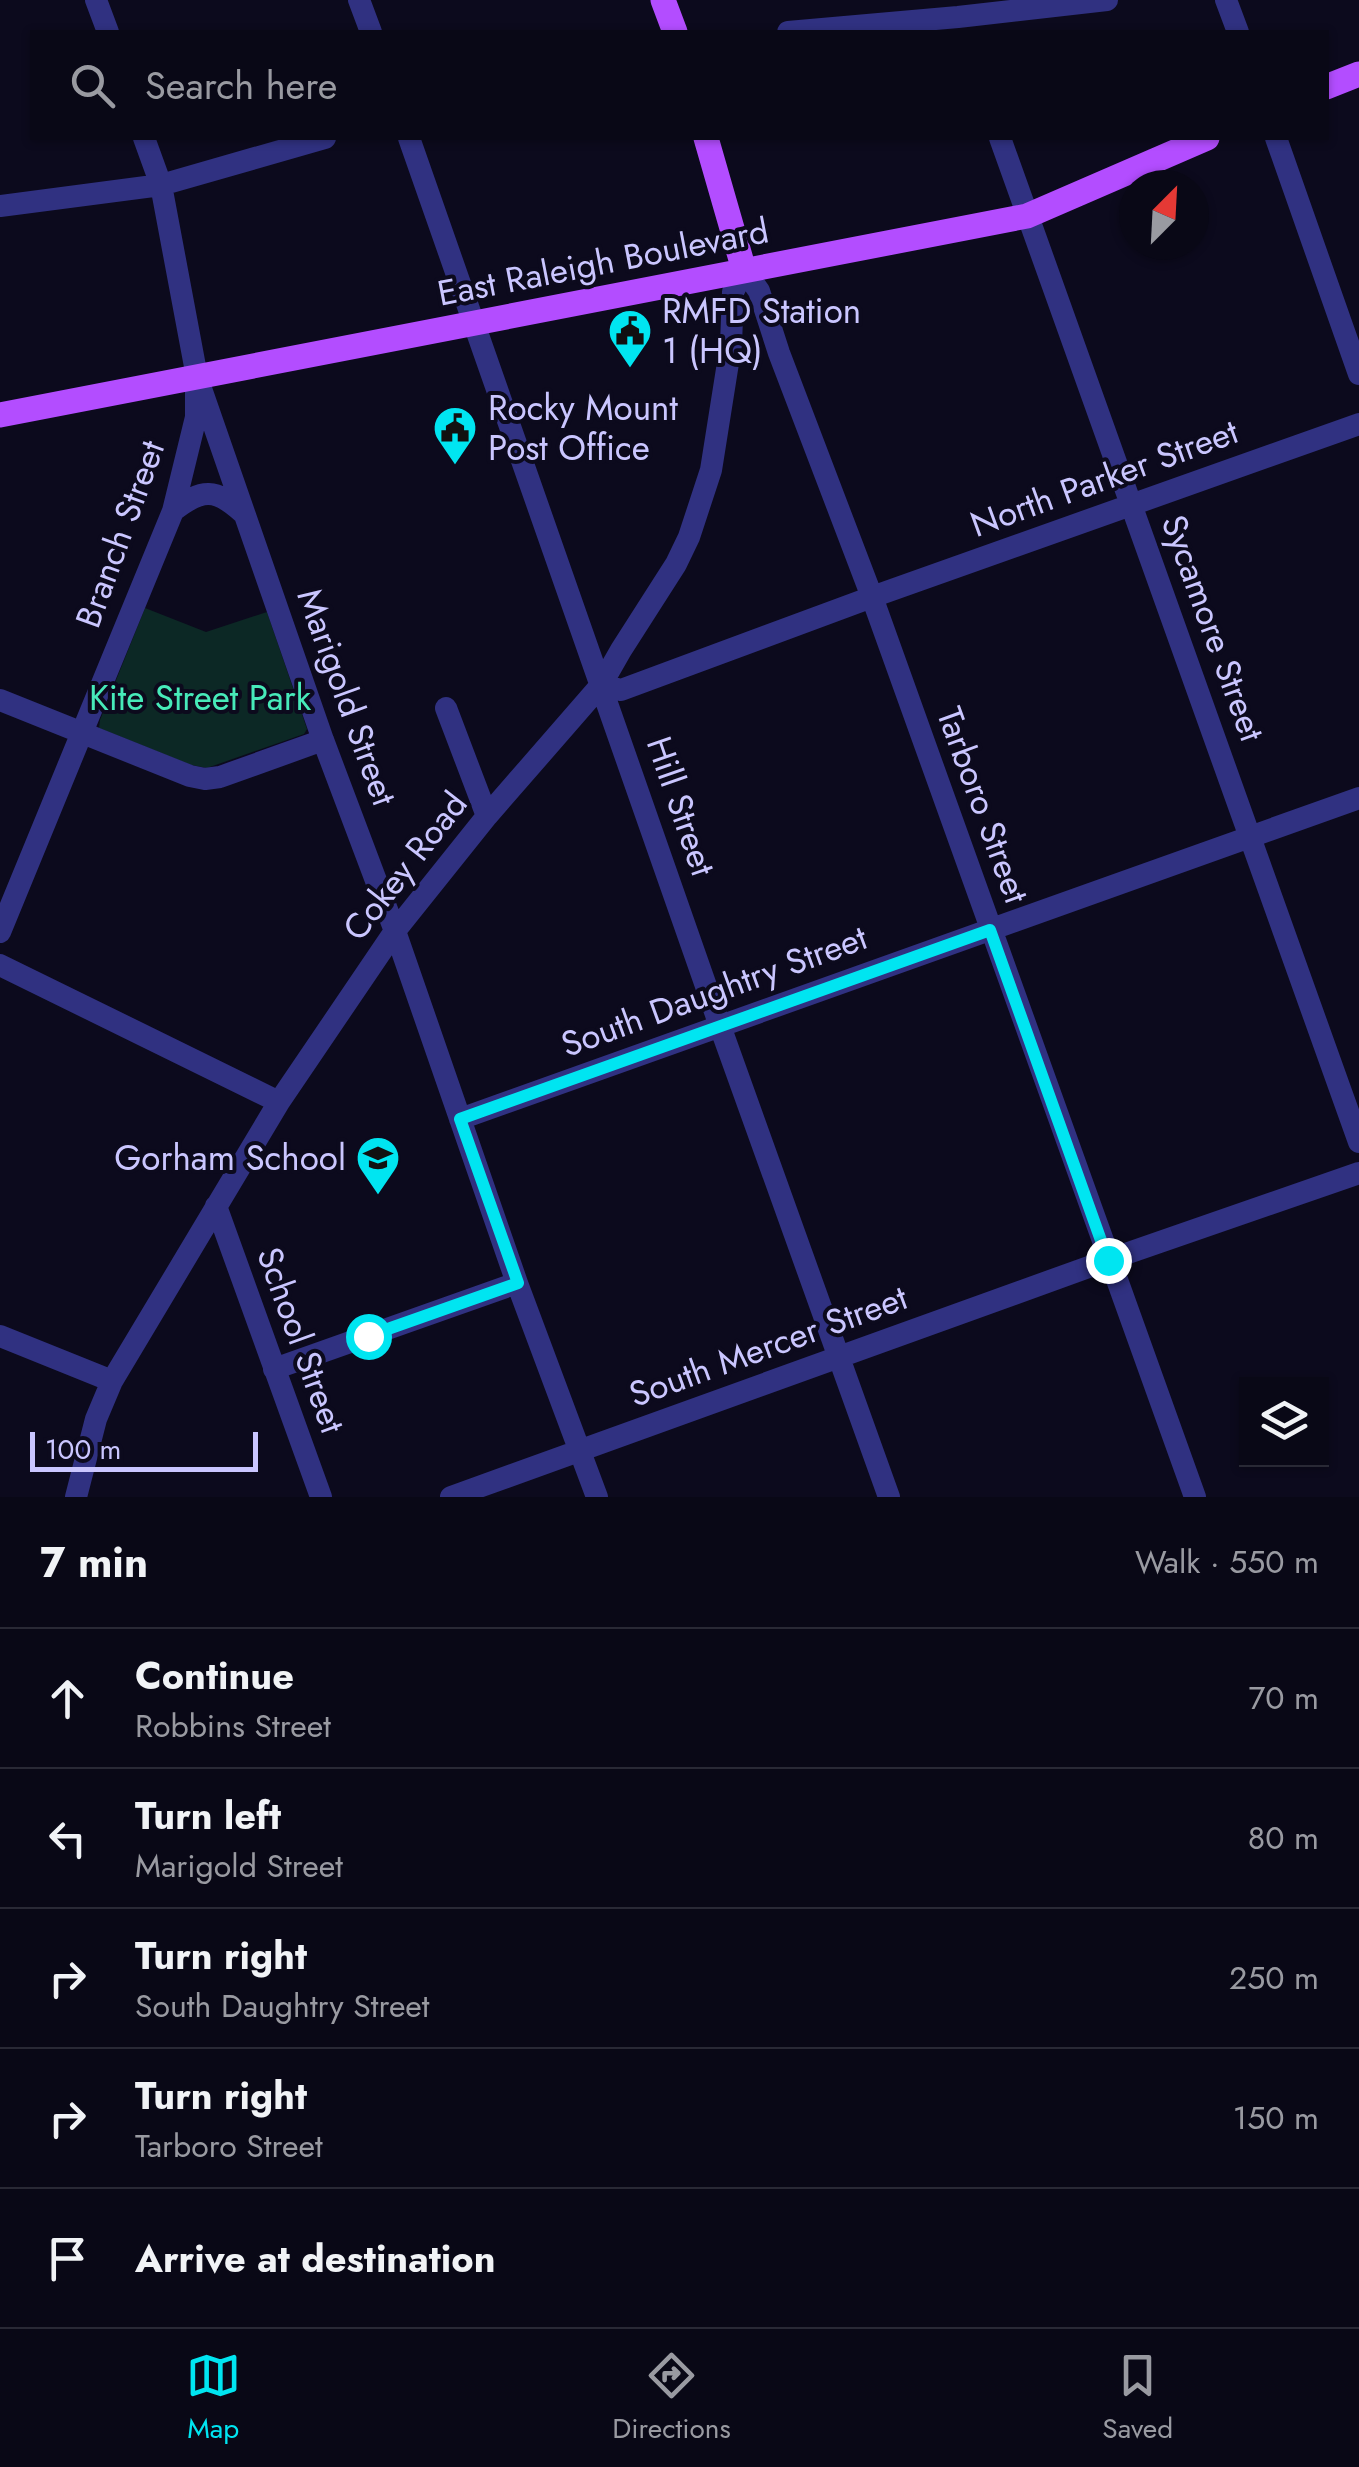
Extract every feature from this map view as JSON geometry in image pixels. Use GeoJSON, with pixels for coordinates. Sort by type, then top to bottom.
{"type":"FeatureCollection","features":[{"type":"Feature","properties":{"kind":"main road"},"geometry":{"type":"LineString","coordinates":[[664,0],[674,30]]}},
{"type":"Feature","properties":{"kind":"main road"},"geometry":{"type":"LineString","coordinates":[[1329,86],[1359,74]]}},
{"type":"Feature","properties":{"kind":"main road","name":"Tarboro Street"},"geometry":{"type":"LineString","coordinates":[[707,140],[744,270]]}},
{"type":"Feature","properties":{"kind":"main road","name":"East Raleigh Boulevard"},"geometry":{"type":"LineString","coordinates":[[0,415],[1027,216],[1202,140]]}},
{"type":"Feature","properties":{"kind":"street"},"geometry":{"type":"LineString","coordinates":[[96,0],[107,30]]}},
{"type":"Feature","properties":{"kind":"street"},"geometry":{"type":"LineString","coordinates":[[359,0],[370,30]]}},
{"type":"Feature","properties":{"kind":"street"},"geometry":{"type":"LineString","coordinates":[[837,30],[961,25],[1107,0]]}},
{"type":"Feature","properties":{"kind":"street"},"geometry":{"type":"LineString","coordinates":[[1226,0],[1237,30]]}},
{"type":"Feature","properties":{"kind":"street","name":"Marigold Street"},"geometry":{"type":"LineString","coordinates":[[145,140],[161,185],[197,377],[323,740],[597,1497]]}},
{"type":"Feature","properties":{"kind":"street"},"geometry":{"type":"LineString","coordinates":[[0,206],[161,185],[318,140]]}},
{"type":"Feature","properties":{"kind":"street","name":"Hill Street"},"geometry":{"type":"LineString","coordinates":[[410,140],[889,1497]]}},
{"type":"Feature","properties":{"kind":"street","name":"Sycamore Street"},"geometry":{"type":"LineString","coordinates":[[1001,140],[1359,1142]]}},
{"type":"Feature","properties":{"kind":"street"},"geometry":{"type":"LineString","coordinates":[[1277,140],[1359,374]]}},
{"type":"Feature","properties":{"kind":"street","name":"Tarboro Street"},"geometry":{"type":"LineString","coordinates":[[744,270],[759,292],[872,597],[1195,1497]]}},
{"type":"Feature","properties":{"kind":"street","name":"Cokey Road"},"geometry":{"type":"LineString","coordinates":[[76,1497],[96,1419],[112,1382],[279,1102],[395,931],[486,816],[602,685],[676,564],[711,470],[731,344],[733,292],[744,270]]}},
{"type":"Feature","properties":{"kind":"street","name":"Branch Street"},"geometry":{"type":"LineString","coordinates":[[0,932],[174,510],[196,417],[197,377]]}},
{"type":"Feature","properties":{"kind":"street","name":"North Parker Street"},"geometry":{"type":"LineString","coordinates":[[602,685],[622,690],[1359,424]]}},
{"type":"Feature","properties":{"kind":"street"},"geometry":{"type":"LineString","coordinates":[[174,510],[207,492],[226,498],[246,515]]}},
{"type":"Feature","properties":{"kind":"street"},"geometry":{"type":"LineString","coordinates":[[0,700],[205,779],[323,740]]}},
{"type":"Feature","properties":{"kind":"street"},"geometry":{"type":"LineString","coordinates":[[446,708],[486,816]]}},
{"type":"Feature","properties":{"kind":"street","name":"South Daughtry Street"},"geometry":{"type":"LineString","coordinates":[[460,1119],[1359,798]]}},
{"type":"Feature","properties":{"kind":"street"},"geometry":{"type":"LineString","coordinates":[[0,964],[279,1102]]}},
{"type":"Feature","properties":{"kind":"street","name":"South Mercer Street"},"geometry":{"type":"LineString","coordinates":[[451,1497],[1359,1173]]}},
{"type":"Feature","properties":{"kind":"street","name":"School Street"},"geometry":{"type":"LineString","coordinates":[[216,1206],[320,1497]]}},
{"type":"Feature","properties":{"kind":"street"},"geometry":{"type":"LineString","coordinates":[[274,1369],[518,1283]]}},
{"type":"Feature","properties":{"kind":"street"},"geometry":{"type":"LineString","coordinates":[[0,1336],[112,1382]]}},
{"type":"Feature","properties":{"kind":"green space","name":"Kite Street Park"},"geometry":{"type":"Polygon","coordinates":[[[145,608],[206,632],[267,612],[307,729],[304,734],[207,768],[99,728],[145,608]]]}},
{"type":"Feature","properties":{"kind":"place","name":"RMFD Station 1 (HQ)"},"geometry":{"type":"Point","coordinates":[630,369]}},
{"type":"Feature","properties":{"kind":"place","name":"Rocky Mount Post Office"},"geometry":{"type":"Point","coordinates":[455,466]}},
{"type":"Feature","properties":{"kind":"place","name":"Gorham School"},"geometry":{"type":"Point","coordinates":[378,1196]}},
{"type":"Feature","properties":{"kind":"route"},"geometry":{"type":"LineString","coordinates":[[368,1336],[518,1283],[460,1119],[990,930],[1108,1260]]}}]}
